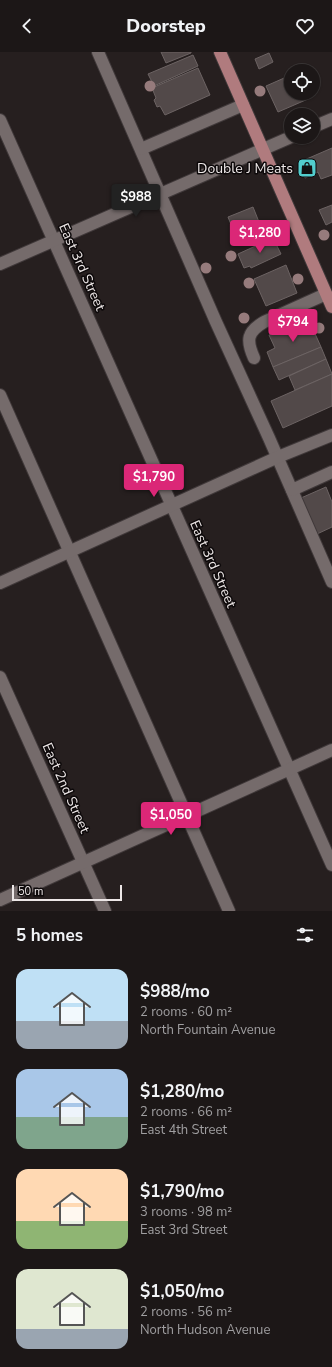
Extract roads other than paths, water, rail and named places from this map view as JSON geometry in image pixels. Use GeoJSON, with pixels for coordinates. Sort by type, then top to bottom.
{"type":"FeatureCollection","features":[{"type":"Feature","properties":{"kind":"main road"},"geometry":{"type":"LineString","coordinates":[[220,52],[332,308]]}},
{"type":"Feature","properties":{"kind":"street"},"geometry":{"type":"LineString","coordinates":[[98,52],[332,582]]}},
{"type":"Feature","properties":{"kind":"street"},"geometry":{"type":"LineString","coordinates":[[141,149],[243,105]]}},
{"type":"Feature","properties":{"kind":"street"},"geometry":{"type":"LineString","coordinates":[[320,124],[332,119]]}},
{"type":"Feature","properties":{"kind":"street","name":"East 3rd Street"},"geometry":{"type":"LineString","coordinates":[[0,120],[332,865]]}},
{"type":"Feature","properties":{"kind":"street"},"geometry":{"type":"LineString","coordinates":[[0,264],[284,140]]}},
{"type":"Feature","properties":{"kind":"street"},"geometry":{"type":"LineString","coordinates":[[254,358],[250,347],[249,337],[255,327],[326,294]]}},
{"type":"Feature","properties":{"kind":"street"},"geometry":{"type":"LineString","coordinates":[[0,395],[229,911]]}},
{"type":"Feature","properties":{"kind":"street"},"geometry":{"type":"LineString","coordinates":[[0,583],[278,457],[332,436]]}},
{"type":"Feature","properties":{"kind":"street"},"geometry":{"type":"LineString","coordinates":[[292,490],[332,472]]}},
{"type":"Feature","properties":{"kind":"street","name":"East 2nd Street"},"geometry":{"type":"LineString","coordinates":[[0,677],[105,911]]}},
{"type":"Feature","properties":{"kind":"street"},"geometry":{"type":"LineString","coordinates":[[0,900],[84,864],[332,750]]}},
{"type":"Feature","properties":{"kind":"place","name":"Double J Meats"},"geometry":{"type":"Point","coordinates":[307,168]}}]}
